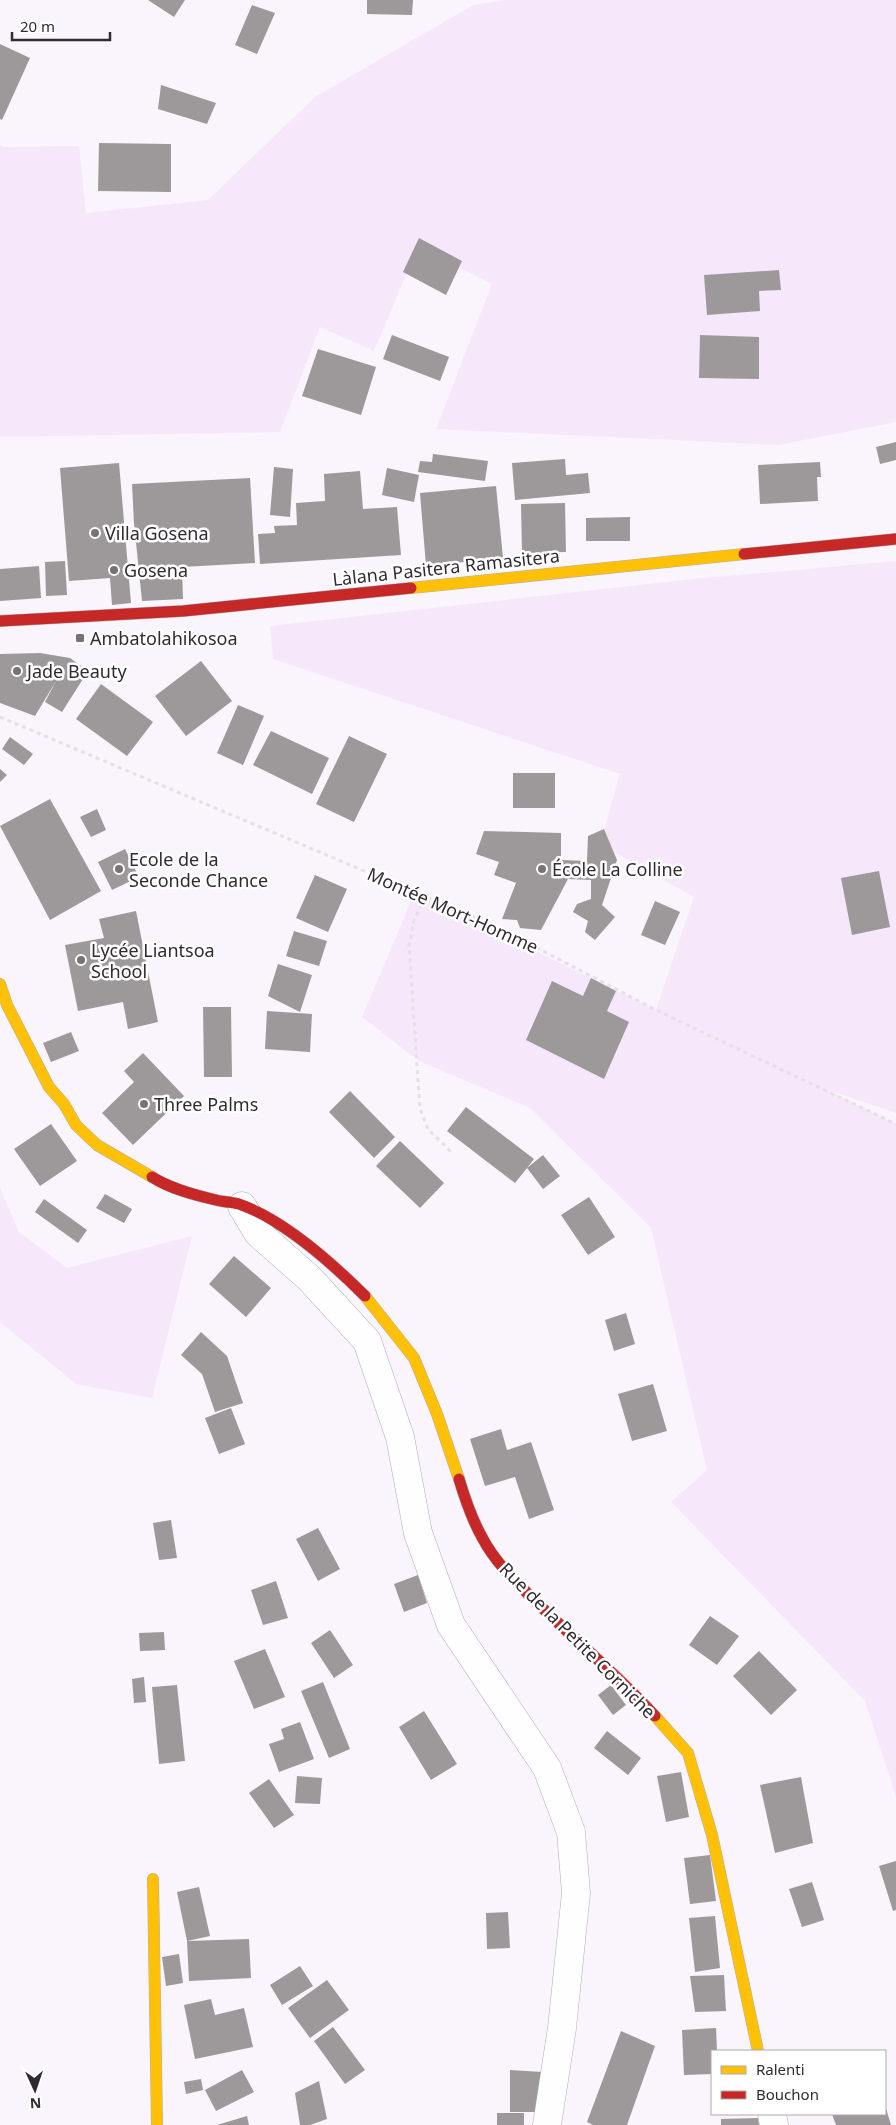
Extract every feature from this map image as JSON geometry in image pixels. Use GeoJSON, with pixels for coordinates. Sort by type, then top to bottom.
{"type":"FeatureCollection","features":[{"type":"Feature","properties":{"kind":"street","name":"Làlana Pasitera Ramasitera"},"geometry":{"type":"LineString","coordinates":[[0,621],[76,619],[267,605],[691,558],[896,539]]}},
{"type":"Feature","properties":{"kind":"street","name":"Rue de la Petite Corniche"},"geometry":{"type":"LineString","coordinates":[[0,984],[7,1005],[49,1087],[64,1104],[76,1125],[97,1144],[163,1184],[242,1206],[281,1226],[338,1269],[366,1297],[414,1358],[437,1414],[468,1507],[483,1540],[506,1571],[545,1611],[636,1696],[688,1753],[712,1835],[758,2050]]}},
{"type":"Feature","properties":{"kind":"street"},"geometry":{"type":"LineString","coordinates":[[242,1206],[258,1233],[309,1278],[367,1341],[400,1438],[418,1533],[452,1625],[547,1768],[571,1832],[576,1893],[562,2028],[547,2125]]}},
{"type":"Feature","properties":{"kind":"street"},"geometry":{"type":"LineString","coordinates":[[153,1879],[157,2125]]}},
{"type":"Feature","properties":{"kind":"path","name":"Montée Mort-Homme"},"geometry":{"type":"LineString","coordinates":[[0,717],[515,935],[656,1010],[896,1124]]}},
{"type":"Feature","properties":{"kind":"path"},"geometry":{"type":"LineString","coordinates":[[424,897],[414,921],[409,945],[420,1109],[428,1129],[451,1152]]}},
{"type":"Feature","properties":{"kind":"shaded area"},"geometry":{"type":"Polygon","coordinates":[[[506,0],[896,0],[896,422],[778,445],[436,429],[492,284],[418,246],[374,351],[320,327],[280,432],[0,437],[0,145],[4,147],[79,146],[86,213],[208,200],[315,97],[473,5],[506,0]]]}},
{"type":"Feature","properties":{"kind":"shaded area"},"geometry":{"type":"Polygon","coordinates":[[[896,561],[896,1113],[825,1089],[896,1124],[896,1796],[865,1701],[671,1502],[707,1470],[651,1228],[530,1108],[419,1061],[362,1017],[415,892],[656,1010],[694,897],[600,844],[620,774],[273,659],[270,626],[694,579],[896,561]]]}},
{"type":"Feature","properties":{"kind":"shaded area"},"geometry":{"type":"Polygon","coordinates":[[[0,1188],[19,1232],[67,1268],[192,1236],[152,1398],[76,1384],[0,1322],[0,1188]]]}},
{"type":"Feature","properties":{"kind":"building"},"geometry":{"type":"Polygon","coordinates":[[[148,0],[185,0],[174,17],[148,0]]]}},
{"type":"Feature","properties":{"kind":"building"},"geometry":{"type":"Polygon","coordinates":[[[367,0],[413,0],[412,15],[367,14],[367,0]]]}},
{"type":"Feature","properties":{"kind":"building"},"geometry":{"type":"Polygon","coordinates":[[[252,5],[275,13],[257,54],[235,45],[252,5]]]}},
{"type":"Feature","properties":{"kind":"building"},"geometry":{"type":"Polygon","coordinates":[[[0,44],[30,58],[2,120],[0,119],[0,44]]]}},
{"type":"Feature","properties":{"kind":"building"},"geometry":{"type":"Polygon","coordinates":[[[161,85],[216,103],[207,124],[158,109],[161,85]]]}},
{"type":"Feature","properties":{"kind":"building"},"geometry":{"type":"Polygon","coordinates":[[[99,143],[171,144],[171,192],[98,191],[99,143]]]}},
{"type":"Feature","properties":{"kind":"building"},"geometry":{"type":"Polygon","coordinates":[[[419,238],[462,261],[446,295],[403,272],[419,238]]]}},
{"type":"Feature","properties":{"kind":"building"},"geometry":{"type":"Polygon","coordinates":[[[779,270],[781,290],[759,291],[760,311],[707,315],[704,275],[779,270]]]}},
{"type":"Feature","properties":{"kind":"building"},"geometry":{"type":"Polygon","coordinates":[[[392,335],[449,357],[440,381],[383,359],[392,335]]]}},
{"type":"Feature","properties":{"kind":"building"},"geometry":{"type":"Polygon","coordinates":[[[700,335],[759,337],[759,379],[699,378],[700,335]]]}},
{"type":"Feature","properties":{"kind":"building"},"geometry":{"type":"Polygon","coordinates":[[[318,349],[376,367],[361,415],[302,396],[318,349]]]}},
{"type":"Feature","properties":{"kind":"building"},"geometry":{"type":"Polygon","coordinates":[[[896,442],[896,460],[880,464],[876,447],[896,442]]]}},
{"type":"Feature","properties":{"kind":"building"},"geometry":{"type":"Polygon","coordinates":[[[433,454],[488,461],[485,481],[418,472],[420,461],[432,462],[433,454]]]}},
{"type":"Feature","properties":{"kind":"building"},"geometry":{"type":"Polygon","coordinates":[[[565,459],[566,475],[588,473],[590,493],[515,500],[512,463],[565,459]]]}},
{"type":"Feature","properties":{"kind":"building"},"geometry":{"type":"Polygon","coordinates":[[[820,462],[821,477],[817,477],[818,501],[760,504],[758,465],[820,462]]]}},
{"type":"Feature","properties":{"kind":"building","name":"Villa Gosena"},"geometry":{"type":"Polygon","coordinates":[[[119,463],[131,603],[112,605],[110,578],[69,581],[60,468],[119,463]]]}},
{"type":"Feature","properties":{"kind":"building"},"geometry":{"type":"Polygon","coordinates":[[[274,467],[293,469],[290,517],[270,515],[274,467]]]}},
{"type":"Feature","properties":{"kind":"building"},"geometry":{"type":"Polygon","coordinates":[[[387,468],[419,475],[414,502],[382,495],[387,468]]]}},
{"type":"Feature","properties":{"kind":"building"},"geometry":{"type":"Polygon","coordinates":[[[360,471],[363,509],[397,507],[401,555],[260,564],[258,534],[275,533],[274,526],[297,525],[296,503],[325,501],[324,474],[360,471]]]}},
{"type":"Feature","properties":{"kind":"building"},"geometry":{"type":"Polygon","coordinates":[[[250,478],[255,563],[182,567],[183,599],[142,601],[132,484],[250,478]]]}},
{"type":"Feature","properties":{"kind":"building"},"geometry":{"type":"Polygon","coordinates":[[[496,486],[503,558],[426,566],[420,493],[496,486]]]}},
{"type":"Feature","properties":{"kind":"building"},"geometry":{"type":"Polygon","coordinates":[[[565,503],[566,552],[522,553],[521,504],[565,503]]]}},
{"type":"Feature","properties":{"kind":"building"},"geometry":{"type":"Polygon","coordinates":[[[630,517],[630,541],[586,541],[586,518],[630,517]]]}},
{"type":"Feature","properties":{"kind":"building"},"geometry":{"type":"Polygon","coordinates":[[[65,561],[67,595],[46,596],[45,562],[65,561]]]}},
{"type":"Feature","properties":{"kind":"building"},"geometry":{"type":"Polygon","coordinates":[[[39,566],[41,598],[0,601],[0,569],[39,566]]]}},
{"type":"Feature","properties":{"kind":"building"},"geometry":{"type":"Polygon","coordinates":[[[40,653],[70,658],[88,671],[62,712],[45,702],[56,681],[35,716],[0,703],[0,654],[40,653]]]}},
{"type":"Feature","properties":{"kind":"building"},"geometry":{"type":"Polygon","coordinates":[[[201,661],[232,701],[186,736],[155,696],[201,661]]]}},
{"type":"Feature","properties":{"kind":"building"},"geometry":{"type":"Polygon","coordinates":[[[101,684],[153,722],[127,756],[76,719],[101,684]]]}},
{"type":"Feature","properties":{"kind":"building"},"geometry":{"type":"Polygon","coordinates":[[[238,705],[264,716],[243,765],[217,753],[238,705]]]}},
{"type":"Feature","properties":{"kind":"building"},"geometry":{"type":"Polygon","coordinates":[[[271,731],[329,758],[312,794],[253,765],[271,731]]]}},
{"type":"Feature","properties":{"kind":"building"},"geometry":{"type":"Polygon","coordinates":[[[349,736],[387,754],[354,822],[316,804],[349,736]]]}},
{"type":"Feature","properties":{"kind":"building"},"geometry":{"type":"Polygon","coordinates":[[[10,737],[33,754],[24,765],[2,749],[10,737]]]}},
{"type":"Feature","properties":{"kind":"building"},"geometry":{"type":"Polygon","coordinates":[[[0,769],[7,775],[0,782],[0,769]]]}},
{"type":"Feature","properties":{"kind":"building"},"geometry":{"type":"Polygon","coordinates":[[[513,773],[555,773],[555,808],[513,808],[513,773]]]}},
{"type":"Feature","properties":{"kind":"building"},"geometry":{"type":"Polygon","coordinates":[[[50,799],[101,891],[50,920],[0,826],[50,799]]]}},
{"type":"Feature","properties":{"kind":"building"},"geometry":{"type":"Polygon","coordinates":[[[97,809],[106,830],[91,837],[80,817],[97,809]]]}},
{"type":"Feature","properties":{"kind":"building"},"geometry":{"type":"Polygon","coordinates":[[[604,829],[617,860],[602,905],[615,917],[595,940],[585,932],[588,921],[573,912],[577,904],[591,899],[591,880],[568,879],[541,930],[520,928],[517,920],[502,919],[516,883],[494,875],[499,862],[476,854],[484,831],[561,833],[561,860],[587,861],[588,836],[604,829]]]}},
{"type":"Feature","properties":{"kind":"building","name":"Ecole de la Seconde Chance"},"geometry":{"type":"Polygon","coordinates":[[[125,849],[139,877],[112,890],[98,862],[125,849]]]}},
{"type":"Feature","properties":{"kind":"building"},"geometry":{"type":"Polygon","coordinates":[[[879,871],[890,927],[852,935],[841,878],[879,871]]]}},
{"type":"Feature","properties":{"kind":"building"},"geometry":{"type":"Polygon","coordinates":[[[315,875],[347,889],[328,932],[296,918],[315,875]]]}},
{"type":"Feature","properties":{"kind":"building"},"geometry":{"type":"Polygon","coordinates":[[[655,901],[680,912],[665,945],[641,935],[655,901]]]}},
{"type":"Feature","properties":{"kind":"building"},"geometry":{"type":"Polygon","coordinates":[[[136,911],[158,1022],[128,1029],[123,1002],[78,1011],[65,945],[104,938],[99,919],[136,911]]]}},
{"type":"Feature","properties":{"kind":"building"},"geometry":{"type":"Polygon","coordinates":[[[294,931],[327,941],[319,966],[286,956],[294,931]]]}},
{"type":"Feature","properties":{"kind":"building"},"geometry":{"type":"Polygon","coordinates":[[[278,964],[312,975],[300,1012],[268,996],[278,964]]]}},
{"type":"Feature","properties":{"kind":"building"},"geometry":{"type":"Polygon","coordinates":[[[591,978],[616,991],[607,1011],[629,1022],[604,1079],[526,1040],[552,981],[583,996],[591,978]]]}},
{"type":"Feature","properties":{"kind":"building"},"geometry":{"type":"Polygon","coordinates":[[[203,1007],[231,1007],[232,1077],[204,1077],[203,1007]]]}},
{"type":"Feature","properties":{"kind":"building"},"geometry":{"type":"Polygon","coordinates":[[[267,1011],[312,1014],[310,1052],[265,1049],[267,1011]]]}},
{"type":"Feature","properties":{"kind":"building"},"geometry":{"type":"Polygon","coordinates":[[[71,1032],[79,1051],[51,1062],[43,1043],[71,1032]]]}},
{"type":"Feature","properties":{"kind":"building","name":"Three Palms"},"geometry":{"type":"Polygon","coordinates":[[[143,1053],[184,1096],[133,1145],[102,1113],[134,1082],[124,1071],[143,1053]]]}},
{"type":"Feature","properties":{"kind":"building"},"geometry":{"type":"Polygon","coordinates":[[[350,1091],[395,1137],[374,1158],[329,1112],[350,1091]]]}},
{"type":"Feature","properties":{"kind":"building"},"geometry":{"type":"Polygon","coordinates":[[[466,1107],[534,1159],[515,1183],[447,1131],[466,1107]]]}},
{"type":"Feature","properties":{"kind":"building"},"geometry":{"type":"Polygon","coordinates":[[[51,1124],[77,1161],[40,1186],[14,1149],[51,1124]]]}},
{"type":"Feature","properties":{"kind":"building"},"geometry":{"type":"Polygon","coordinates":[[[400,1141],[444,1183],[420,1208],[376,1166],[400,1141]]]}},
{"type":"Feature","properties":{"kind":"building"},"geometry":{"type":"Polygon","coordinates":[[[543,1155],[560,1176],[543,1189],[527,1168],[543,1155]]]}},
{"type":"Feature","properties":{"kind":"building"},"geometry":{"type":"Polygon","coordinates":[[[105,1194],[132,1209],[124,1223],[96,1208],[105,1194]]]}},
{"type":"Feature","properties":{"kind":"building"},"geometry":{"type":"Polygon","coordinates":[[[589,1197],[615,1237],[588,1255],[561,1215],[589,1197]]]}},
{"type":"Feature","properties":{"kind":"building"},"geometry":{"type":"Polygon","coordinates":[[[44,1199],[87,1230],[78,1243],[35,1212],[44,1199]]]}},
{"type":"Feature","properties":{"kind":"building"},"geometry":{"type":"Polygon","coordinates":[[[234,1256],[271,1288],[246,1317],[209,1284],[234,1256]]]}},
{"type":"Feature","properties":{"kind":"building"},"geometry":{"type":"Polygon","coordinates":[[[626,1313],[635,1344],[614,1351],[605,1320],[626,1313]]]}},
{"type":"Feature","properties":{"kind":"building"},"geometry":{"type":"Polygon","coordinates":[[[201,1332],[227,1356],[243,1403],[215,1412],[202,1374],[181,1355],[201,1332]]]}},
{"type":"Feature","properties":{"kind":"building"},"geometry":{"type":"Polygon","coordinates":[[[653,1384],[667,1431],[632,1441],[618,1394],[653,1384]]]}},
{"type":"Feature","properties":{"kind":"building"},"geometry":{"type":"Polygon","coordinates":[[[231,1408],[245,1444],[219,1454],[205,1418],[231,1408]]]}},
{"type":"Feature","properties":{"kind":"building"},"geometry":{"type":"Polygon","coordinates":[[[501,1429],[507,1450],[531,1442],[554,1510],[529,1519],[515,1477],[485,1486],[470,1439],[501,1429]]]}},
{"type":"Feature","properties":{"kind":"building"},"geometry":{"type":"Polygon","coordinates":[[[171,1520],[177,1558],[159,1560],[153,1523],[171,1520]]]}},
{"type":"Feature","properties":{"kind":"building"},"geometry":{"type":"Polygon","coordinates":[[[318,1528],[340,1569],[318,1581],[296,1539],[318,1528]]]}},
{"type":"Feature","properties":{"kind":"building"},"geometry":{"type":"Polygon","coordinates":[[[418,1575],[427,1603],[404,1612],[394,1584],[418,1575]]]}},
{"type":"Feature","properties":{"kind":"building"},"geometry":{"type":"Polygon","coordinates":[[[276,1581],[288,1618],[263,1625],[251,1590],[276,1581]]]}},
{"type":"Feature","properties":{"kind":"building"},"geometry":{"type":"Polygon","coordinates":[[[710,1616],[739,1636],[717,1665],[689,1645],[710,1616]]]}},
{"type":"Feature","properties":{"kind":"building"},"geometry":{"type":"Polygon","coordinates":[[[330,1630],[353,1665],[334,1678],[311,1643],[330,1630]]]}},
{"type":"Feature","properties":{"kind":"building"},"geometry":{"type":"Polygon","coordinates":[[[164,1632],[165,1650],[140,1651],[139,1633],[164,1632]]]}},
{"type":"Feature","properties":{"kind":"building"},"geometry":{"type":"Polygon","coordinates":[[[265,1649],[285,1697],[254,1709],[234,1661],[265,1649]]]}},
{"type":"Feature","properties":{"kind":"building"},"geometry":{"type":"Polygon","coordinates":[[[759,1651],[797,1690],[771,1715],[733,1676],[759,1651]]]}},
{"type":"Feature","properties":{"kind":"building"},"geometry":{"type":"Polygon","coordinates":[[[144,1677],[146,1702],[134,1703],[132,1679],[144,1677]]]}},
{"type":"Feature","properties":{"kind":"building"},"geometry":{"type":"Polygon","coordinates":[[[323,1682],[350,1749],[329,1758],[301,1691],[323,1682]]]}},
{"type":"Feature","properties":{"kind":"building"},"geometry":{"type":"Polygon","coordinates":[[[177,1685],[185,1761],[159,1764],[152,1687],[177,1685]]]}},
{"type":"Feature","properties":{"kind":"building"},"geometry":{"type":"Polygon","coordinates":[[[611,1685],[626,1705],[613,1715],[598,1695],[611,1685]]]}},
{"type":"Feature","properties":{"kind":"building"},"geometry":{"type":"Polygon","coordinates":[[[424,1711],[457,1764],[431,1780],[399,1727],[424,1711]]]}},
{"type":"Feature","properties":{"kind":"building"},"geometry":{"type":"Polygon","coordinates":[[[300,1722],[314,1759],[279,1772],[269,1744],[284,1739],[281,1729],[300,1722]]]}},
{"type":"Feature","properties":{"kind":"building"},"geometry":{"type":"Polygon","coordinates":[[[607,1731],[641,1758],[628,1775],[594,1748],[607,1731]]]}},
{"type":"Feature","properties":{"kind":"building"},"geometry":{"type":"Polygon","coordinates":[[[681,1772],[689,1817],[666,1822],[657,1776],[681,1772]]]}},
{"type":"Feature","properties":{"kind":"building"},"geometry":{"type":"Polygon","coordinates":[[[297,1776],[322,1778],[320,1804],[295,1803],[297,1776]]]}},
{"type":"Feature","properties":{"kind":"building"},"geometry":{"type":"Polygon","coordinates":[[[801,1777],[813,1843],[775,1853],[760,1785],[801,1777]]]}},
{"type":"Feature","properties":{"kind":"building"},"geometry":{"type":"Polygon","coordinates":[[[269,1779],[294,1815],[274,1828],[249,1793],[269,1779]]]}},
{"type":"Feature","properties":{"kind":"building"},"geometry":{"type":"Polygon","coordinates":[[[710,1855],[716,1901],[690,1904],[684,1858],[710,1855]]]}},
{"type":"Feature","properties":{"kind":"building"},"geometry":{"type":"Polygon","coordinates":[[[896,1861],[896,1910],[893,1911],[879,1866],[896,1861]]]}},
{"type":"Feature","properties":{"kind":"building"},"geometry":{"type":"Polygon","coordinates":[[[812,1882],[824,1920],[802,1927],[789,1889],[812,1882]]]}},
{"type":"Feature","properties":{"kind":"building"},"geometry":{"type":"Polygon","coordinates":[[[199,1887],[210,1936],[187,1941],[177,1892],[199,1887]]]}},
{"type":"Feature","properties":{"kind":"building"},"geometry":{"type":"Polygon","coordinates":[[[508,1912],[510,1948],[487,1949],[486,1913],[508,1912]]]}},
{"type":"Feature","properties":{"kind":"building"},"geometry":{"type":"Polygon","coordinates":[[[715,1916],[720,1968],[695,1972],[689,1918],[715,1916]]]}},
{"type":"Feature","properties":{"kind":"building"},"geometry":{"type":"Polygon","coordinates":[[[249,1939],[251,1978],[189,1981],[187,1941],[249,1939]]]}},
{"type":"Feature","properties":{"kind":"building"},"geometry":{"type":"Polygon","coordinates":[[[179,1954],[183,1983],[166,1986],[162,1957],[179,1954]]]}},
{"type":"Feature","properties":{"kind":"building"},"geometry":{"type":"Polygon","coordinates":[[[300,1966],[313,1986],[282,2005],[270,1985],[300,1966]]]}},
{"type":"Feature","properties":{"kind":"building"},"geometry":{"type":"Polygon","coordinates":[[[724,1975],[726,2011],[695,2012],[690,1976],[724,1975]]]}},
{"type":"Feature","properties":{"kind":"building"},"geometry":{"type":"Polygon","coordinates":[[[327,1980],[349,2010],[310,2038],[288,2008],[327,1980]]]}},
{"type":"Feature","properties":{"kind":"building"},"geometry":{"type":"Polygon","coordinates":[[[211,1999],[215,2015],[244,2008],[253,2047],[195,2059],[184,2005],[211,1999]]]}},
{"type":"Feature","properties":{"kind":"building"},"geometry":{"type":"Polygon","coordinates":[[[333,2027],[365,2070],[345,2084],[314,2041],[333,2027]]]}},
{"type":"Feature","properties":{"kind":"building"},"geometry":{"type":"Polygon","coordinates":[[[716,2028],[717,2050],[711,2050],[711,2074],[684,2075],[682,2030],[716,2028]]]}},
{"type":"Feature","properties":{"kind":"building"},"geometry":{"type":"Polygon","coordinates":[[[621,2031],[655,2046],[627,2125],[593,2125],[587,2122],[621,2031]]]}},
{"type":"Feature","properties":{"kind":"building"},"geometry":{"type":"Polygon","coordinates":[[[242,2070],[254,2092],[216,2111],[205,2090],[242,2070]]]}},
{"type":"Feature","properties":{"kind":"building"},"geometry":{"type":"Polygon","coordinates":[[[510,2070],[542,2072],[539,2112],[510,2112],[510,2070]]]}},
{"type":"Feature","properties":{"kind":"building"},"geometry":{"type":"Polygon","coordinates":[[[201,2079],[203,2090],[186,2094],[184,2082],[201,2079]]]}},
{"type":"Feature","properties":{"kind":"building"},"geometry":{"type":"Polygon","coordinates":[[[319,2081],[327,2119],[310,2125],[300,2125],[295,2093],[319,2081]]]}},
{"type":"Feature","properties":{"kind":"building"},"geometry":{"type":"Polygon","coordinates":[[[886,2108],[891,2125],[836,2125],[832,2115],[886,2115],[886,2108]]]}},
{"type":"Feature","properties":{"kind":"building"},"geometry":{"type":"Polygon","coordinates":[[[497,2113],[524,2113],[524,2125],[497,2125],[497,2113]]]}},
{"type":"Feature","properties":{"kind":"building"},"geometry":{"type":"Polygon","coordinates":[[[247,2116],[249,2125],[217,2125],[247,2116]]]}},
{"type":"Feature","properties":{"kind":"building"},"geometry":{"type":"Polygon","coordinates":[[[758,2118],[759,2125],[721,2125],[721,2119],[758,2118]]]}},
{"type":"Feature","properties":{"kind":"traffic: slow"},"geometry":{"type":"LineString","coordinates":[[411,588],[744,554]]}},
{"type":"Feature","properties":{"kind":"traffic: slow"},"geometry":{"type":"LineString","coordinates":[[0,984],[7,1005],[49,1087],[64,1104],[76,1125],[97,1145],[152,1177]]}},
{"type":"Feature","properties":{"kind":"traffic: slow"},"geometry":{"type":"LineString","coordinates":[[365,1296],[414,1358],[437,1414],[459,1479]]}},
{"type":"Feature","properties":{"kind":"traffic: slow"},"geometry":{"type":"LineString","coordinates":[[655,1716],[688,1753],[712,1835],[758,2050]]}},
{"type":"Feature","properties":{"kind":"traffic: slow"},"geometry":{"type":"LineString","coordinates":[[153,1879],[157,2125]]}},
{"type":"Feature","properties":{"kind":"traffic: jam"},"geometry":{"type":"LineString","coordinates":[[744,554],[896,539]]}},
{"type":"Feature","properties":{"kind":"traffic: jam"},"geometry":{"type":"LineString","coordinates":[[0,621],[183,611],[411,588]]}},
{"type":"Feature","properties":{"kind":"traffic: jam"},"geometry":{"type":"LineString","coordinates":[[152,1177],[191,1194],[239,1204],[273,1220],[322,1256],[365,1296]]}},
{"type":"Feature","properties":{"kind":"traffic: jam"},"geometry":{"type":"LineString","coordinates":[[459,1479],[475,1524],[487,1547],[498,1561],[529,1595],[625,1685],[655,1716]]}},
{"type":"Feature","properties":{"kind":"place","name":"Villa Gosena"},"geometry":{"type":"Point","coordinates":[95,533]}},
{"type":"Feature","properties":{"kind":"place","name":"Gosena"},"geometry":{"type":"Point","coordinates":[114,570]}},
{"type":"Feature","properties":{"kind":"place","name":"Ambatolahikosoa"},"geometry":{"type":"Point","coordinates":[80,638]}},
{"type":"Feature","properties":{"kind":"place","name":"Jade Beauty"},"geometry":{"type":"Point","coordinates":[17,671]}},
{"type":"Feature","properties":{"kind":"place","name":"Ecole de la Seconde Chance"},"geometry":{"type":"Point","coordinates":[119,869]}},
{"type":"Feature","properties":{"kind":"place","name":"École La Colline"},"geometry":{"type":"Point","coordinates":[542,869]}},
{"type":"Feature","properties":{"kind":"place","name":"Lycée Liantsoa School"},"geometry":{"type":"Point","coordinates":[81,960]}},
{"type":"Feature","properties":{"kind":"place","name":"Three Palms"},"geometry":{"type":"Point","coordinates":[144,1104]}}]}
